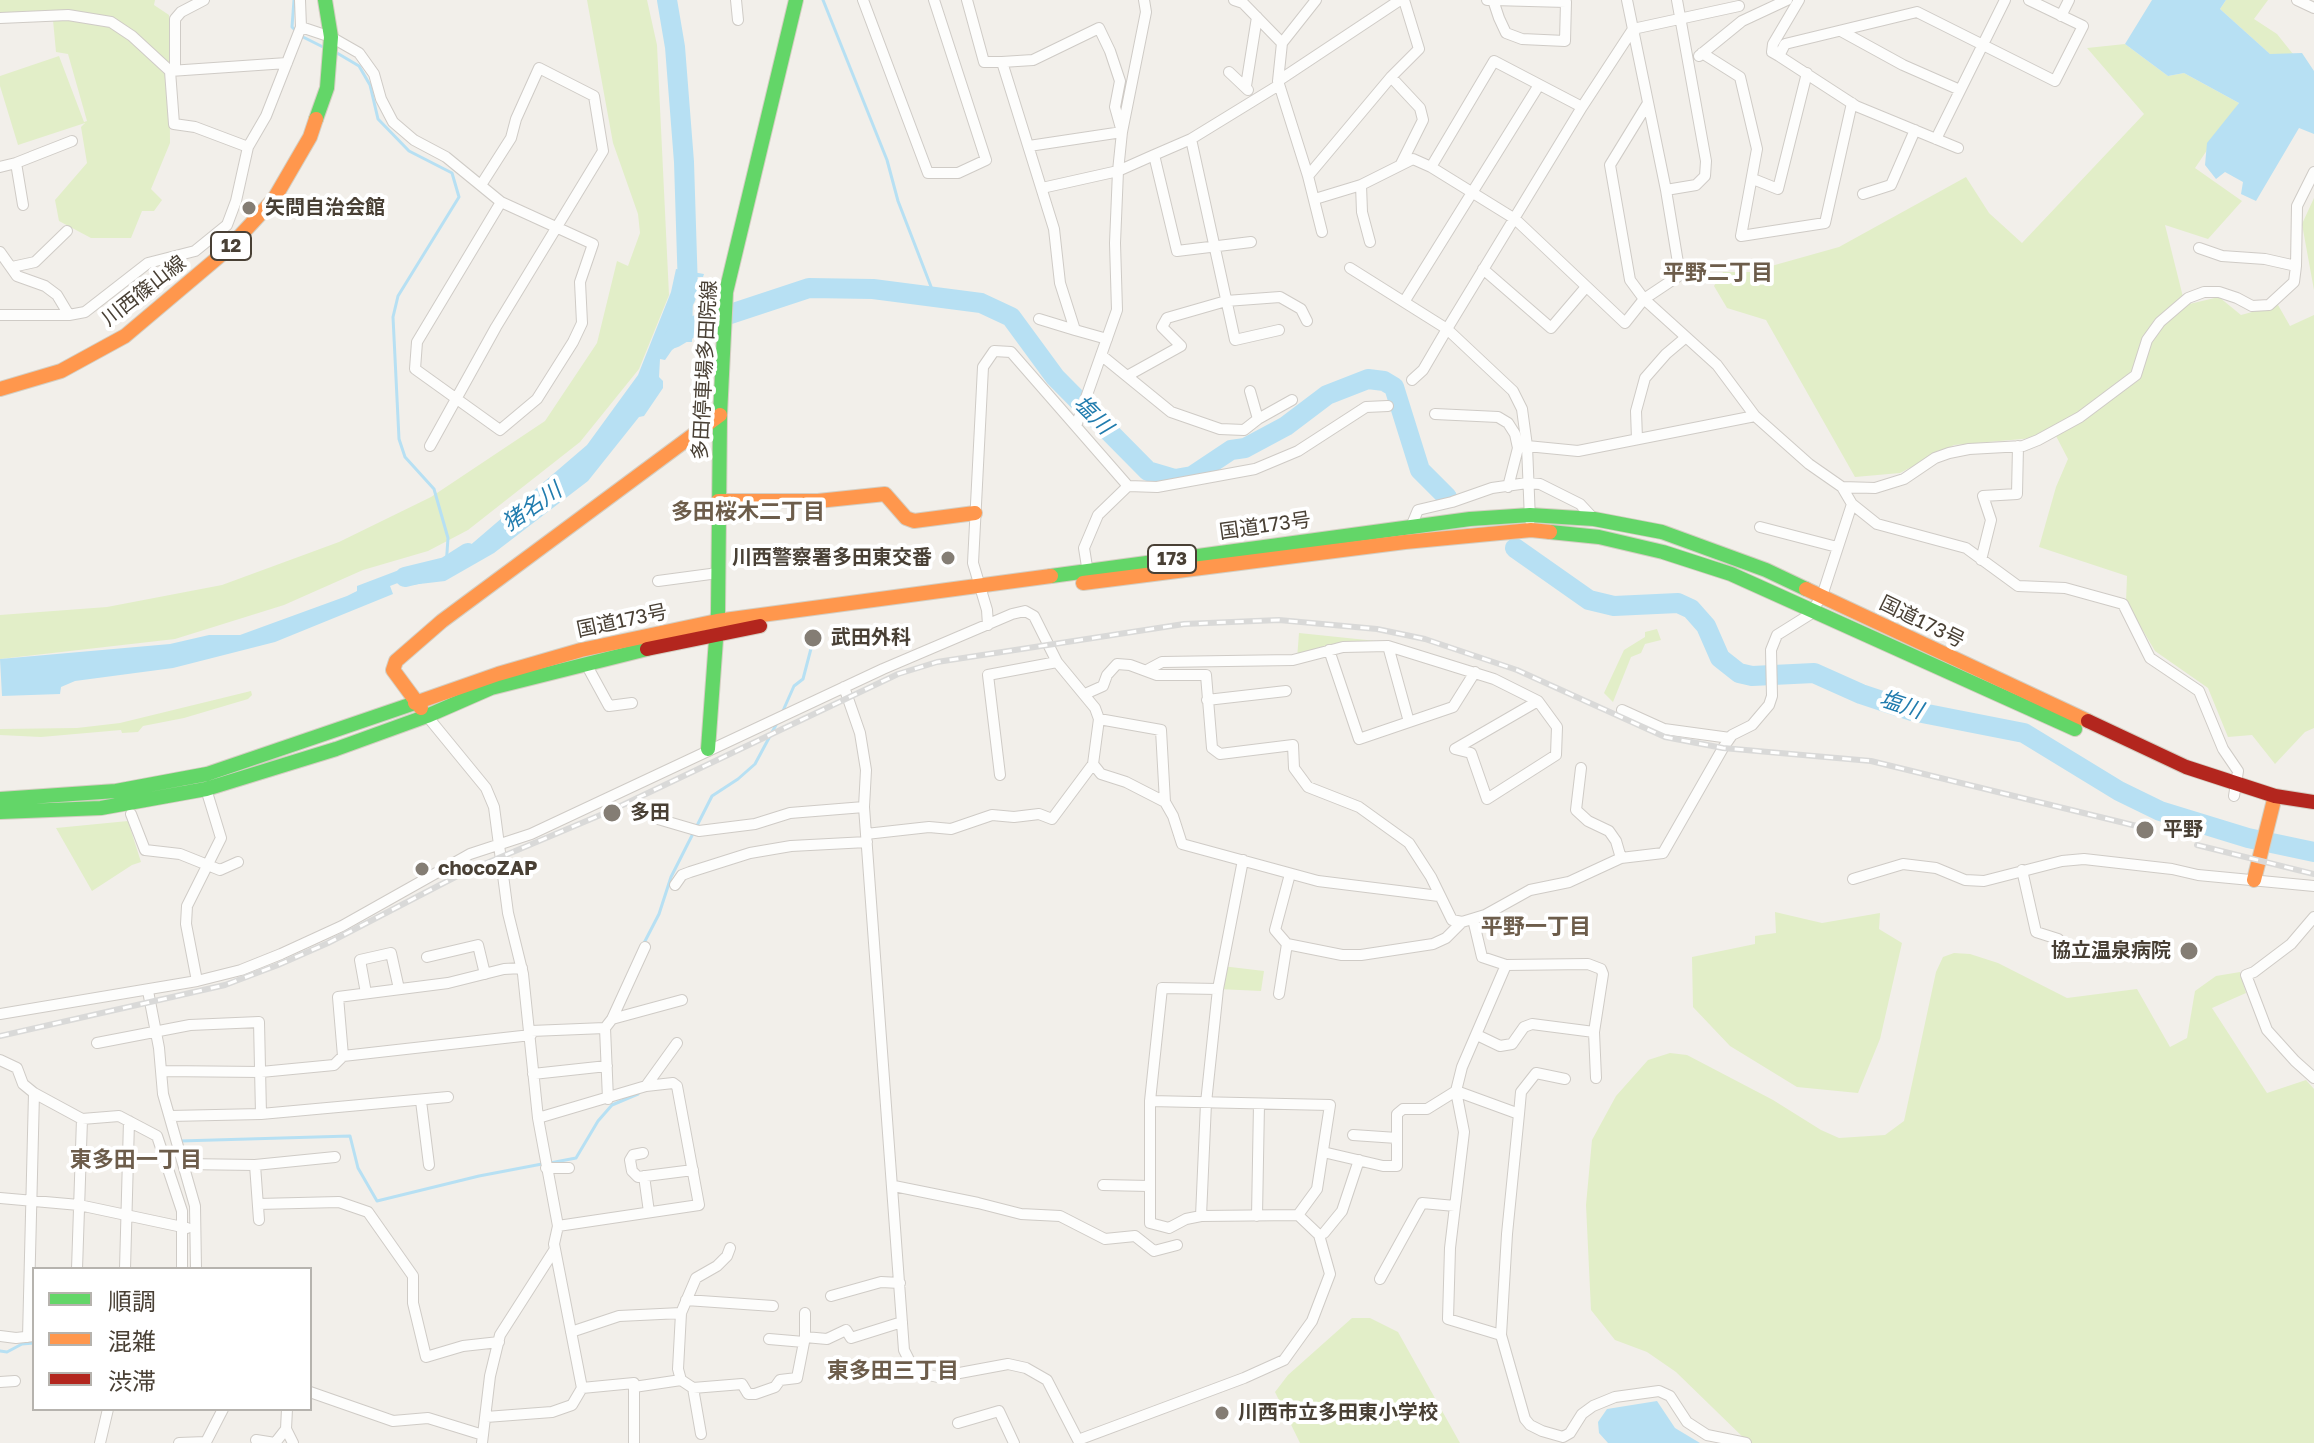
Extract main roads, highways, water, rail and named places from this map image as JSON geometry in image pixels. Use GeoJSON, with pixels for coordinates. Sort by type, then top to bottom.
{"type":"FeatureCollection","features":[{"type":"Feature","properties":{"kind":"main road","name":"川西篠山線"},"geometry":{"type":"LineString","coordinates":[[0,389],[61,371],[125,336],[228,249],[274,199],[310,137],[327,88],[331,37],[325,0]]}},
{"type":"Feature","properties":{"kind":"main road","name":"多田停車場多田院線"},"geometry":{"type":"LineString","coordinates":[[708,749],[717,629],[720,415],[728,283],[796,0]]}},
{"type":"Feature","properties":{"kind":"main road"},"geometry":{"type":"LineString","coordinates":[[427,716],[393,670],[396,661],[442,621],[720,415]]}},
{"type":"Feature","properties":{"kind":"main road"},"geometry":{"type":"LineString","coordinates":[[718,501],[818,501],[885,494],[906,518],[914,521],[975,513]]}},
{"type":"Feature","properties":{"kind":"main road","name":"国道173号"},"geometry":{"type":"LineString","coordinates":[[0,799],[89,794],[184,779],[284,749],[416,701],[581,650],[1411,527],[1594,519],[1662,532],[1766,570],[2234,790]]}},
{"type":"Feature","properties":{"kind":"main road","name":"国道173号"},"geometry":{"type":"LineString","coordinates":[[1088,576],[1405,542],[1530,522],[1663,552],[1731,574],[2207,787],[2234,790],[2314,814]]}},
{"type":"Feature","properties":{"kind":"main road","name":"国道173号"},"geometry":{"type":"LineString","coordinates":[[0,812],[101,808],[206,789],[290,764],[427,716],[491,688],[717,629]]}},
{"type":"Feature","properties":{"kind":"main road"},"geometry":{"type":"LineString","coordinates":[[2254,880],[2273,801]]}},
{"type":"Feature","properties":{"kind":"main road","name":"国道173号"},"geometry":{"type":"LineString","coordinates":[[2273,801],[2314,802]]}},
{"type":"Feature","properties":{"kind":"water"},"geometry":{"type":"Polygon","coordinates":[[[2152,0],[2226,0],[2220,9],[2270,54],[2302,53],[2314,71],[2314,134],[2299,128],[2256,201],[2241,194],[2243,182],[2225,172],[2216,179],[2205,165],[2207,143],[2239,103],[2184,73],[2168,76],[2125,44],[2152,0]]]}},
{"type":"Feature","properties":{"kind":"water"},"geometry":{"type":"Polygon","coordinates":[[[676,269],[704,274],[703,277],[696,277],[696,292],[693,293],[692,342],[683,342],[665,360],[660,359],[659,377],[663,388],[644,416],[639,417],[588,481],[494,553],[445,581],[411,585],[408,579],[390,586],[393,594],[275,642],[173,668],[75,681],[61,687],[60,694],[2,696],[0,659],[170,644],[209,635],[240,635],[347,596],[357,591],[357,586],[407,567],[439,572],[587,445],[638,375],[671,292],[676,269]]]}},
{"type":"Feature","properties":{"kind":"water"},"geometry":{"type":"Polygon","coordinates":[[[1657,1401],[1675,1428],[1700,1443],[1608,1443],[1599,1433],[1598,1422],[1607,1409],[1657,1401]]]}},
{"type":"Feature","properties":{"kind":"waterway"},"geometry":{"type":"LineString","coordinates":[[294,0],[292,27],[296,31]]}},
{"type":"Feature","properties":{"kind":"waterway","name":"猪名川"},"geometry":{"type":"LineString","coordinates":[[667,0],[675,47],[684,162],[688,290],[685,299]]}},
{"type":"Feature","properties":{"kind":"waterway"},"geometry":{"type":"LineString","coordinates":[[823,0],[887,160],[898,201],[935,297]]}},
{"type":"Feature","properties":{"kind":"waterway"},"geometry":{"type":"LineString","coordinates":[[301,36],[323,47]]}},
{"type":"Feature","properties":{"kind":"waterway"},"geometry":{"type":"LineString","coordinates":[[337,53],[359,66],[370,85],[378,119],[409,151],[452,173],[459,197],[398,296],[393,317],[399,439],[405,457],[434,489],[448,538],[446,567]]}},
{"type":"Feature","properties":{"kind":"waterway","name":"塩川"},"geometry":{"type":"LineString","coordinates":[[674,338],[694,326],[809,288],[873,289],[981,303],[1011,317],[1055,377],[1148,471],[1175,479],[1192,476],[1231,450],[1245,448],[1286,426],[1327,395],[1368,379],[1384,381],[1394,387],[1420,470],[1447,497]]}},
{"type":"Feature","properties":{"kind":"waterway","name":"塩川"},"geometry":{"type":"LineString","coordinates":[[1515,548],[1589,600],[1614,606],[1678,603],[1691,609],[1706,626],[1720,658],[1739,673],[1752,676],[1814,673],[1861,694],[1912,711],[2024,733],[2119,791],[2160,811],[2248,838],[2314,852]]}},
{"type":"Feature","properties":{"kind":"waterway","name":"猪名川"},"geometry":{"type":"LineString","coordinates":[[405,577],[446,567],[468,553]]}},
{"type":"Feature","properties":{"kind":"waterway"},"geometry":{"type":"LineString","coordinates":[[782,713],[794,686],[803,679],[813,641]]}},
{"type":"Feature","properties":{"kind":"waterway"},"geometry":{"type":"LineString","coordinates":[[643,945],[659,914],[671,877],[712,796],[755,764],[777,723]]}},
{"type":"Feature","properties":{"kind":"waterway"},"geometry":{"type":"LineString","coordinates":[[550,1163],[576,1158],[598,1121],[612,1105],[638,1094]]}},
{"type":"Feature","properties":{"kind":"waterway"},"geometry":{"type":"LineString","coordinates":[[180,1141],[350,1136],[358,1168],[377,1201],[542,1164]]}},
{"type":"Feature","properties":{"kind":"waterway"},"geometry":{"type":"LineString","coordinates":[[0,1351],[7,1352],[22,1344],[32,1343]]}},
{"type":"Feature","properties":{"kind":"railway"},"geometry":{"type":"LineString","coordinates":[[0,1036],[225,985],[278,965],[328,943],[463,873],[610,811],[898,674],[937,662],[1184,624],[1279,620],[1377,629],[1425,639],[1517,670],[1665,737],[1723,748],[1871,761],[2145,828]]}},
{"type":"Feature","properties":{"kind":"railway"},"geometry":{"type":"LineString","coordinates":[[2197,845],[2314,874]]}},
{"type":"Feature","properties":{"kind":"place","name":"矢問自治会館"},"geometry":{"type":"Point","coordinates":[249,208]}},
{"type":"Feature","properties":{"kind":"place","name":"川西警察署多田東交番"},"geometry":{"type":"Point","coordinates":[948,558]}},
{"type":"Feature","properties":{"kind":"place","name":"武田外科"},"geometry":{"type":"Point","coordinates":[813,638]}},
{"type":"Feature","properties":{"kind":"place","name":"多田"},"geometry":{"type":"Point","coordinates":[612,813]}},
{"type":"Feature","properties":{"kind":"place","name":"平野"},"geometry":{"type":"Point","coordinates":[2145,830]}},
{"type":"Feature","properties":{"kind":"place","name":"chocoZAP"},"geometry":{"type":"Point","coordinates":[422,869]}},
{"type":"Feature","properties":{"kind":"place","name":"協立温泉病院"},"geometry":{"type":"Point","coordinates":[2189,951]}},
{"type":"Feature","properties":{"kind":"place","name":"川西市立多田東小学校"},"geometry":{"type":"Point","coordinates":[1222,1413]}},
{"type":"Feature","properties":{"kind":"district","name":"平野二丁目"},"geometry":{"type":"Point","coordinates":[1718,273]}},
{"type":"Feature","properties":{"kind":"district","name":"多田桜木二丁目"},"geometry":{"type":"Point","coordinates":[748,512]}},
{"type":"Feature","properties":{"kind":"district","name":"平野一丁目"},"geometry":{"type":"Point","coordinates":[1536,927]}},
{"type":"Feature","properties":{"kind":"district","name":"東多田一丁目"},"geometry":{"type":"Point","coordinates":[136,1160]}},
{"type":"Feature","properties":{"kind":"district","name":"東多田三丁目"},"geometry":{"type":"Point","coordinates":[893,1371]}}]}
